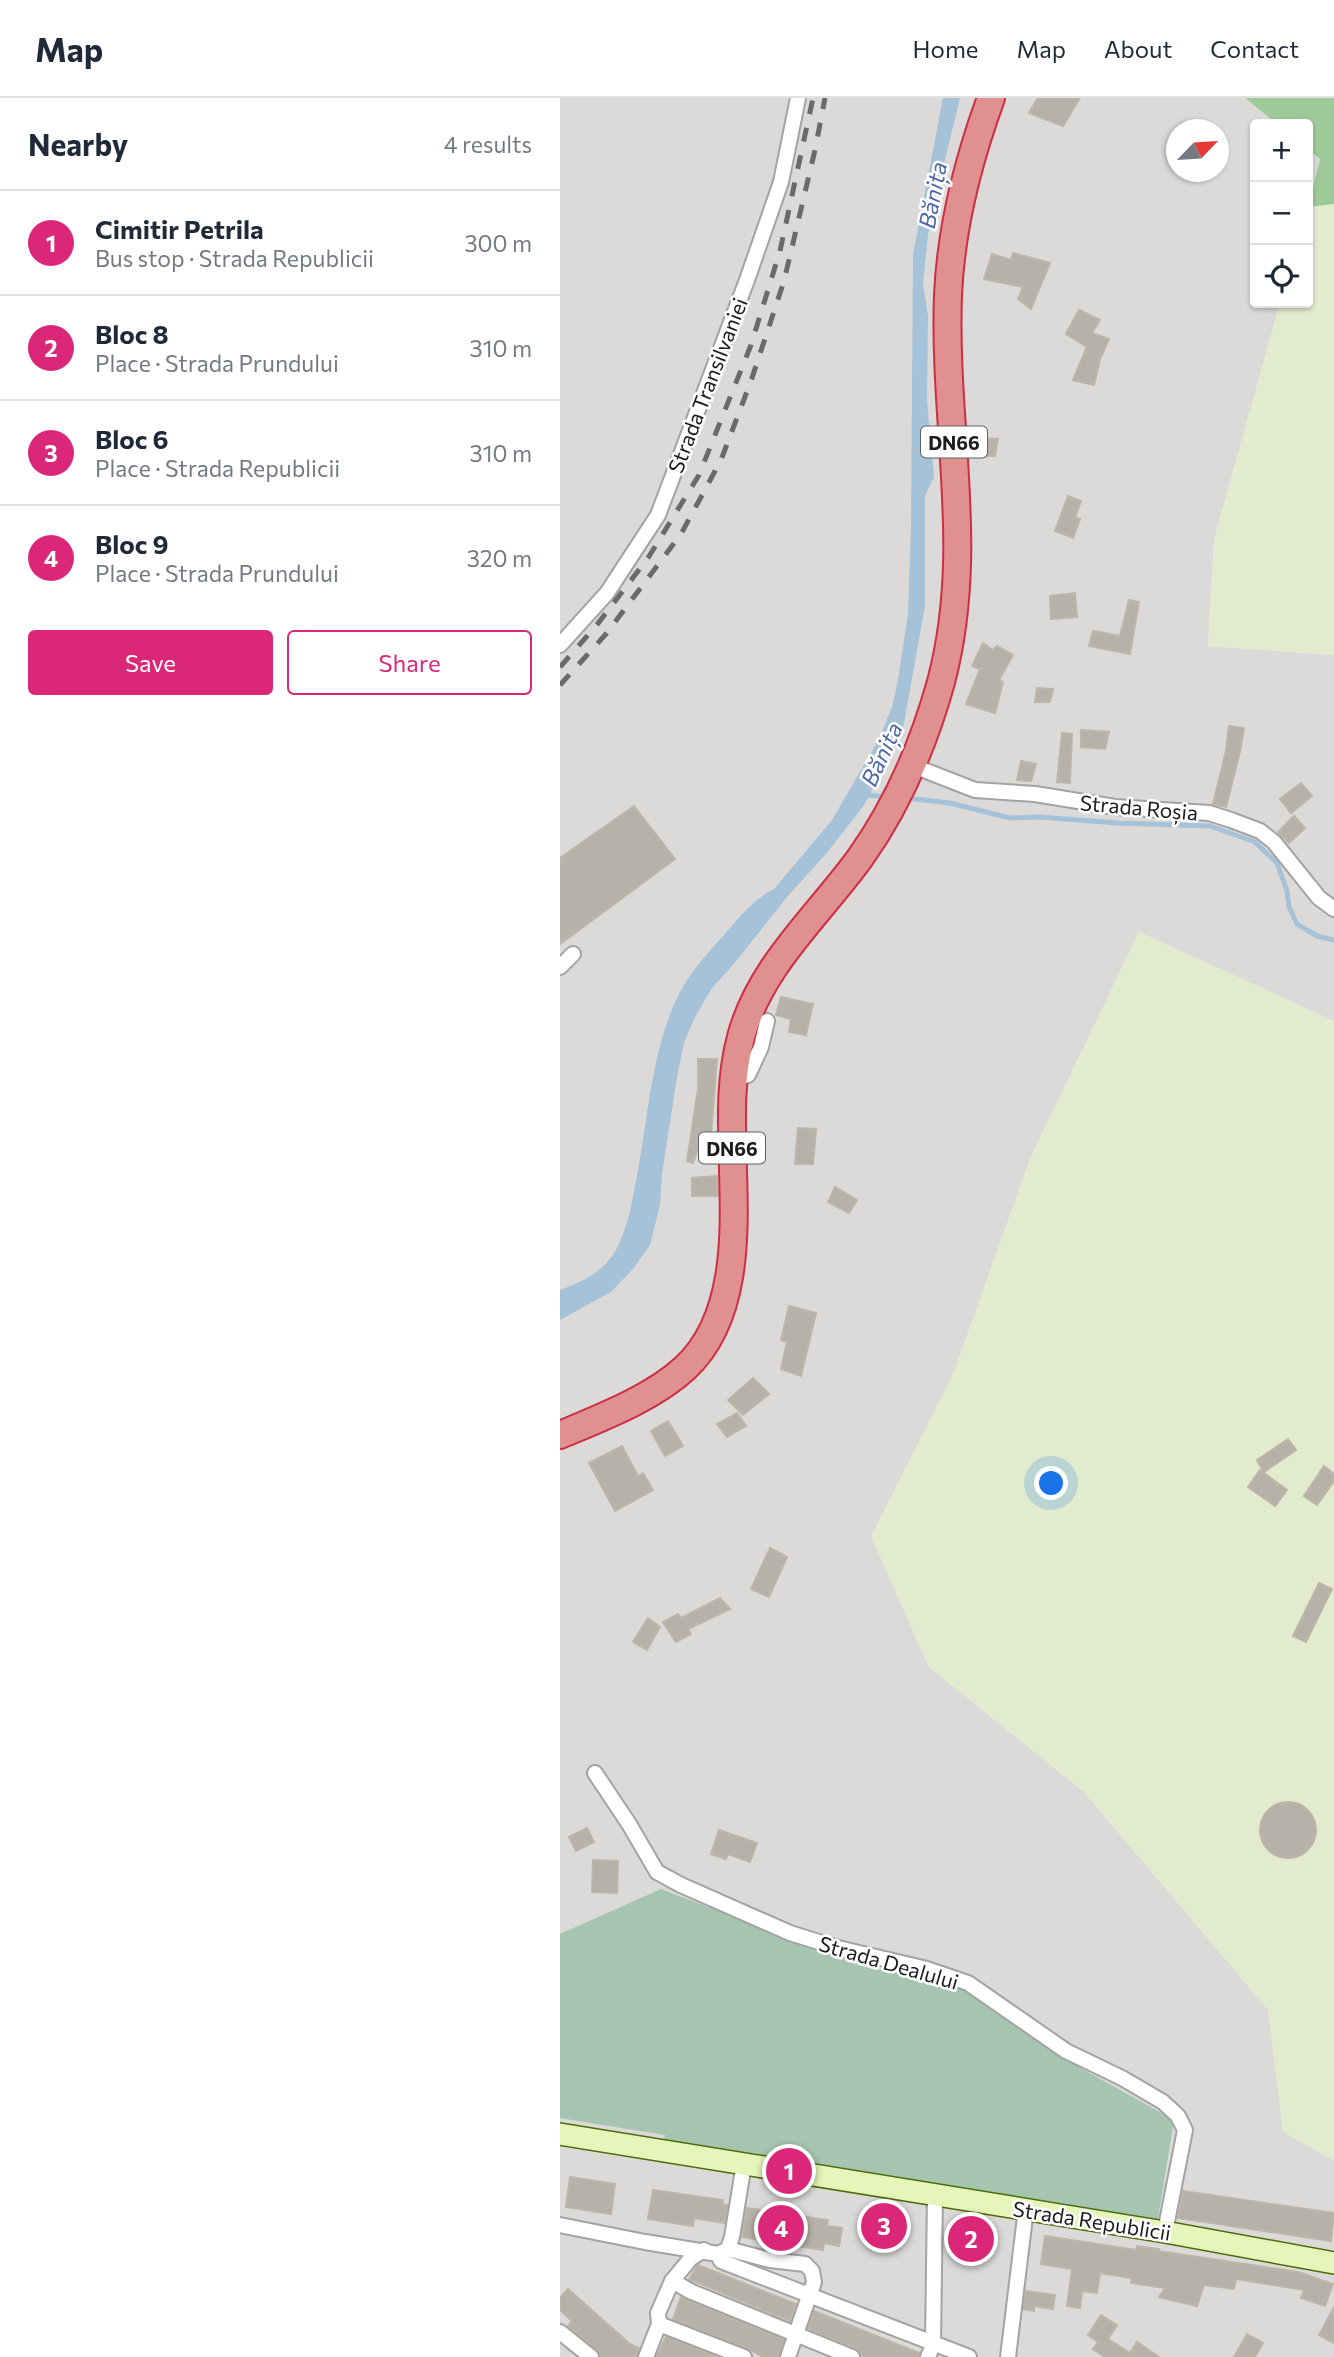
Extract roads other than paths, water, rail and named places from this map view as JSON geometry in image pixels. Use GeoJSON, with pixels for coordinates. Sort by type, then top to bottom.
{"type":"FeatureCollection","features":[{"type":"Feature","properties":{"kind":"highway","name":"DN66"},"geometry":{"type":"LineString","coordinates":[[560,1435],[622,1407],[674,1377],[693,1360],[711,1332],[719,1315],[730,1273],[734,1218],[731,1114],[733,1080],[747,1017],[763,985],[785,951],[859,859],[884,819],[906,775],[937,695],[955,608],[958,533],[948,294],[962,194],[969,163],[991,98]]}},
{"type":"Feature","properties":{"kind":"main road","name":"Strada Republicii"},"geometry":{"type":"LineString","coordinates":[[560,2134],[1165,2232],[1334,2263]]}},
{"type":"Feature","properties":{"kind":"street","name":"Strada Transilvaniei"},"geometry":{"type":"LineString","coordinates":[[560,645],[607,593],[658,514],[747,280],[781,182],[798,98]]}},
{"type":"Feature","properties":{"kind":"street","name":"Strada Roșia"},"geometry":{"type":"LineString","coordinates":[[906,775],[975,790],[1035,794],[1115,807],[1209,813],[1260,831],[1274,842],[1319,898],[1334,909]]}},
{"type":"Feature","properties":{"kind":"street"},"geometry":{"type":"LineString","coordinates":[[560,967],[573,954]]}},
{"type":"Feature","properties":{"kind":"street"},"geometry":{"type":"LineString","coordinates":[[733,1080],[748,1075],[761,1047],[767,1021]]}},
{"type":"Feature","properties":{"kind":"street","name":"Strada Dealului"},"geometry":{"type":"LineString","coordinates":[[595,1773],[657,1872],[790,1933],[838,1948],[928,1969],[968,1983],[1066,2051],[1122,2078],[1163,2102],[1178,2116],[1185,2130],[1165,2232]]}},
{"type":"Feature","properties":{"kind":"street"},"geometry":{"type":"LineString","coordinates":[[646,2357],[659,2324],[657,2313],[672,2281],[691,2258],[717,2251],[732,2236],[744,2164]]}},
{"type":"Feature","properties":{"kind":"street"},"geometry":{"type":"LineString","coordinates":[[930,2351],[935,2194]]}},
{"type":"Feature","properties":{"kind":"street"},"geometry":{"type":"LineString","coordinates":[[1008,2357],[1026,2209]]}},
{"type":"Feature","properties":{"kind":"street"},"geometry":{"type":"LineString","coordinates":[[560,2225],[645,2242],[805,2264],[812,2271],[814,2282],[789,2357]]}},
{"type":"Feature","properties":{"kind":"street"},"geometry":{"type":"LineString","coordinates":[[717,2251],[721,2261],[810,2296],[930,2351],[969,2357]]}},
{"type":"Feature","properties":{"kind":"street"},"geometry":{"type":"LineString","coordinates":[[672,2281],[852,2357]]}},
{"type":"Feature","properties":{"kind":"street"},"geometry":{"type":"LineString","coordinates":[[659,2324],[744,2357]]}},
{"type":"Feature","properties":{"kind":"street"},"geometry":{"type":"LineString","coordinates":[[560,2332],[592,2357]]}},
{"type":"Feature","properties":{"kind":"water","name":"Bănița"},"geometry":{"type":"Polygon","coordinates":[[[943,98],[960,98],[928,235],[923,283],[928,316],[927,401],[934,477],[925,496],[925,606],[902,734],[864,805],[712,988],[695,1017],[684,1043],[677,1077],[660,1205],[650,1245],[633,1269],[611,1292],[560,1320],[560,1290],[604,1266],[625,1230],[657,1058],[670,1015],[683,986],[735,922],[753,903],[774,889],[832,820],[879,739],[892,707],[908,614],[913,254],[943,98]]]}},
{"type":"Feature","properties":{"kind":"waterway","name":"Bănița"},"geometry":{"type":"LineString","coordinates":[[864,795],[889,797]]}},
{"type":"Feature","properties":{"kind":"waterway"},"geometry":{"type":"LineString","coordinates":[[906,798],[950,803],[1010,818],[1039,817],[1210,826],[1255,842],[1277,863],[1287,891],[1289,907],[1297,924],[1317,936],[1334,940]]}},
{"type":"Feature","properties":{"kind":"railway"},"geometry":{"type":"LineString","coordinates":[[560,667],[596,626],[648,558],[699,475],[751,345],[780,251],[813,98]]}},
{"type":"Feature","properties":{"kind":"railway"},"geometry":{"type":"LineString","coordinates":[[560,685],[606,634],[681,534],[721,460],[784,281],[825,98]]}},
{"type":"Feature","properties":{"kind":"place","name":"Cimitir Petrila"},"geometry":{"type":"Point","coordinates":[789,2171]}},
{"type":"Feature","properties":{"kind":"place","name":"Bloc 6"},"geometry":{"type":"Point","coordinates":[884,2226]}},
{"type":"Feature","properties":{"kind":"place","name":"Bloc 9"},"geometry":{"type":"Point","coordinates":[781,2228]}},
{"type":"Feature","properties":{"kind":"place","name":"Bloc 8"},"geometry":{"type":"Point","coordinates":[971,2239]}}]}
